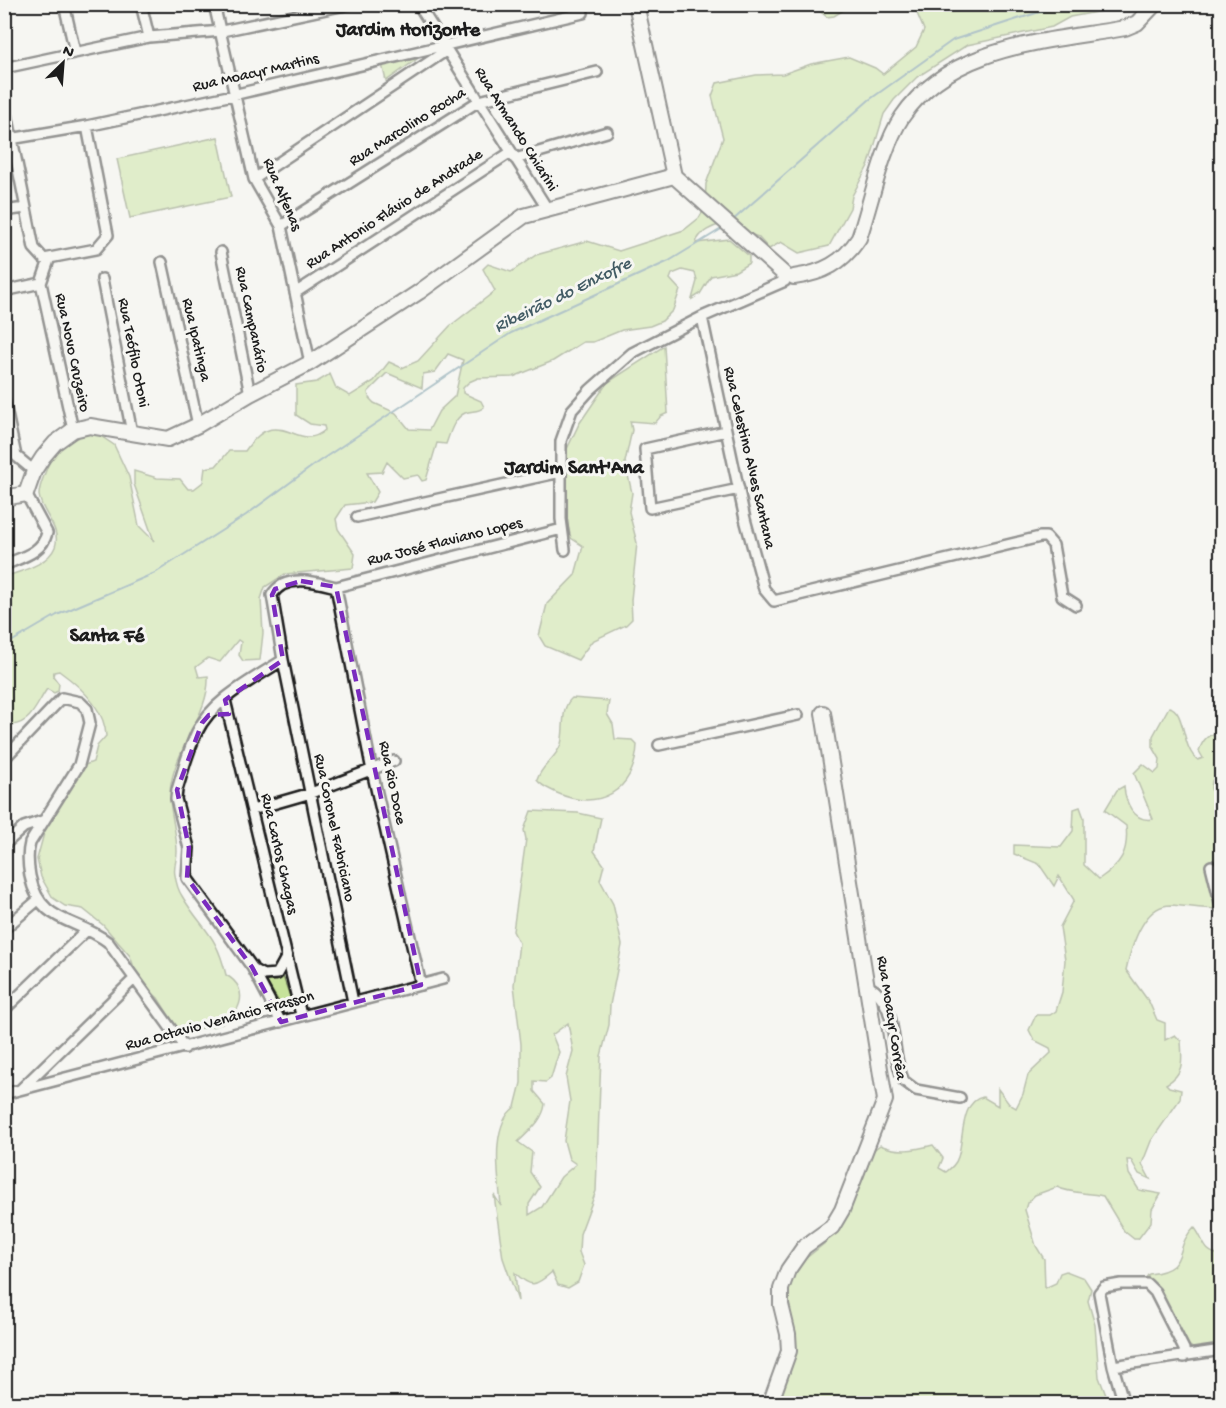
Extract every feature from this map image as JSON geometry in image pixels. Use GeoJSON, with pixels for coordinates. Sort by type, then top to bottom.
{"type":"FeatureCollection","features":[{"type":"Feature","properties":{"kind":"street"},"geometry":{"type":"LineString","coordinates":[[64,4],[75,52]]}},
{"type":"Feature","properties":{"kind":"street"},"geometry":{"type":"LineString","coordinates":[[141,4],[149,38]]}},
{"type":"Feature","properties":{"kind":"street","name":"Rua Alfenas"},"geometry":{"type":"LineString","coordinates":[[214,4],[254,179],[281,226],[310,363]]}},
{"type":"Feature","properties":{"kind":"street"},"geometry":{"type":"LineString","coordinates":[[4,68],[149,38],[222,31],[350,4]]}},
{"type":"Feature","properties":{"kind":"street","name":"Rua Armando Chiarini"},"geometry":{"type":"LineString","coordinates":[[418,4],[548,210]]}},
{"type":"Feature","properties":{"kind":"street"},"geometry":{"type":"LineString","coordinates":[[636,4],[674,176],[788,278]]}},
{"type":"Feature","properties":{"kind":"street"},"geometry":{"type":"LineString","coordinates":[[564,550],[561,441],[572,410],[590,390],[632,353],[702,317],[788,278],[818,274],[850,251],[859,238],[892,136],[902,117],[935,83],[970,61],[1011,47],[1125,28],[1137,23],[1155,4]]}},
{"type":"Feature","properties":{"kind":"street","name":"Rua Moacyr Martins"},"geometry":{"type":"LineString","coordinates":[[8,140],[233,95],[445,48],[583,13]]}},
{"type":"Feature","properties":{"kind":"street"},"geometry":{"type":"LineString","coordinates":[[254,179],[445,48]]}},
{"type":"Feature","properties":{"kind":"street","name":"Rua Marcolino Rocha"},"geometry":{"type":"LineString","coordinates":[[281,226],[479,101],[597,72]]}},
{"type":"Feature","properties":{"kind":"street"},"geometry":{"type":"LineString","coordinates":[[4,99],[8,140],[34,248],[39,256],[48,260],[96,249],[108,235],[87,126]]}},
{"type":"Feature","properties":{"kind":"street","name":"Rua Antonio Flávio de Andrade"},"geometry":{"type":"LineString","coordinates":[[295,293],[513,155],[607,132]]}},
{"type":"Feature","properties":{"kind":"street"},"geometry":{"type":"LineString","coordinates":[[4,565],[37,550],[45,542],[47,533],[26,494],[34,471],[55,443],[73,430],[90,426],[168,439],[198,425],[250,394],[310,363],[419,292],[524,216],[674,176]]}},
{"type":"Feature","properties":{"kind":"street"},"geometry":{"type":"LineString","coordinates":[[4,211],[25,208]]}},
{"type":"Feature","properties":{"kind":"street","name":"Rua Campanário"},"geometry":{"type":"LineString","coordinates":[[221,252],[250,394]]}},
{"type":"Feature","properties":{"kind":"street"},"geometry":{"type":"LineString","coordinates":[[4,291],[41,283],[48,260]]}},
{"type":"Feature","properties":{"kind":"street","name":"Rua Ipatinga"},"geometry":{"type":"LineString","coordinates":[[162,262],[198,425]]}},
{"type":"Feature","properties":{"kind":"street","name":"Rua Teófilo Otoni"},"geometry":{"type":"LineString","coordinates":[[102,279],[132,433]]}},
{"type":"Feature","properties":{"kind":"street","name":"Rua Novo Cruzeiro"},"geometry":{"type":"LineString","coordinates":[[41,283],[73,430]]}},
{"type":"Feature","properties":{"kind":"street","name":"Rua Celestino Alves Santana"},"geometry":{"type":"LineString","coordinates":[[702,317],[739,489],[764,589],[774,601],[1046,537],[1053,545],[1062,596],[1076,605]]}},
{"type":"Feature","properties":{"kind":"street"},"geometry":{"type":"LineString","coordinates":[[4,400],[16,456],[34,471]]}},
{"type":"Feature","properties":{"kind":"street"},"geometry":{"type":"LineString","coordinates":[[726,431],[645,449],[650,508],[739,489]]}},
{"type":"Feature","properties":{"kind":"street"},"geometry":{"type":"LineString","coordinates":[[357,517],[561,472]]}},
{"type":"Feature","properties":{"kind":"street"},"geometry":{"type":"LineString","coordinates":[[4,498],[26,494]]}},
{"type":"Feature","properties":{"kind":"street","name":"Rua José Flaviano Lopes"},"geometry":{"type":"LineString","coordinates":[[336,587],[562,529]]}},
{"type":"Feature","properties":{"kind":"street","name":"Rua Coronel Fabriciano"},"geometry":{"type":"LineString","coordinates":[[336,587],[301,581],[284,584],[275,589],[272,595],[283,660],[353,1002]]}},
{"type":"Feature","properties":{"kind":"street","name":"Rua Rio Doce"},"geometry":{"type":"LineString","coordinates":[[336,587],[372,771],[421,985]]}},
{"type":"Feature","properties":{"kind":"street"},"geometry":{"type":"LineString","coordinates":[[281,1022],[254,970],[187,878],[189,848],[176,799],[196,734],[209,715],[225,700],[283,660]]}},
{"type":"Feature","properties":{"kind":"street"},"geometry":{"type":"LineString","coordinates":[[4,759],[62,698],[80,702],[87,709],[90,723],[79,765],[42,821],[28,850],[29,871],[38,900],[57,918],[87,930],[108,942],[133,980],[185,1048]]}},
{"type":"Feature","properties":{"kind":"street","name":"Rua Carlos Chagas"},"geometry":{"type":"LineString","coordinates":[[225,700],[301,1015]]}},
{"type":"Feature","properties":{"kind":"street","name":"Rua Moacyr Corrêa"},"geometry":{"type":"LineString","coordinates":[[770,1404],[789,1351],[788,1334],[781,1305],[782,1289],[788,1270],[804,1247],[832,1227],[842,1210],[885,1100],[823,713]]}},
{"type":"Feature","properties":{"kind":"street"},"geometry":{"type":"LineString","coordinates":[[209,715],[230,718]]}},
{"type":"Feature","properties":{"kind":"street"},"geometry":{"type":"LineString","coordinates":[[659,745],[798,715]]}},
{"type":"Feature","properties":{"kind":"street"},"geometry":{"type":"LineString","coordinates":[[252,810],[311,794],[394,761]]}},
{"type":"Feature","properties":{"kind":"street"},"geometry":{"type":"LineString","coordinates":[[4,845],[24,827],[42,821]]}},
{"type":"Feature","properties":{"kind":"street"},"geometry":{"type":"LineString","coordinates":[[1211,866],[1221,910]]}},
{"type":"Feature","properties":{"kind":"street"},"geometry":{"type":"LineString","coordinates":[[4,929],[38,900]]}},
{"type":"Feature","properties":{"kind":"street"},"geometry":{"type":"LineString","coordinates":[[4,1011],[87,930]]}},
{"type":"Feature","properties":{"kind":"street"},"geometry":{"type":"LineString","coordinates":[[254,970],[263,975],[277,974],[287,956]]}},
{"type":"Feature","properties":{"kind":"street","name":"Rua Octavio Venâncio Frasson"},"geometry":{"type":"LineString","coordinates":[[4,1094],[443,979]]}},
{"type":"Feature","properties":{"kind":"street"},"geometry":{"type":"LineString","coordinates":[[19,1090],[133,980]]}},
{"type":"Feature","properties":{"kind":"street"},"geometry":{"type":"LineString","coordinates":[[868,986],[882,996],[888,1008],[904,1081],[916,1090],[960,1098]]}},
{"type":"Feature","properties":{"kind":"street"},"geometry":{"type":"LineString","coordinates":[[1124,1404],[1113,1366],[1099,1293],[1104,1287],[1121,1284],[1147,1284],[1155,1292],[1175,1330],[1184,1349],[1184,1357]]}},
{"type":"Feature","properties":{"kind":"street"},"geometry":{"type":"LineString","coordinates":[[1113,1366],[1221,1350]]}},
{"type":"Feature","properties":{"kind":"highlighted area"},"geometry":{"type":"Polygon","coordinates":[[[301,581],[336,587],[421,985],[281,1022],[252,967],[187,878],[189,848],[177,790],[202,723],[209,715],[229,714],[225,700],[283,660],[272,595],[275,589],[301,581]]]}},
{"type":"Feature","properties":{"kind":"green space"},"geometry":{"type":"Polygon","coordinates":[[[967,4],[982,8],[988,4],[1134,5],[1070,17],[1052,27],[967,45],[917,77],[894,100],[884,114],[869,164],[852,196],[850,208],[829,246],[799,253],[781,242],[769,249],[758,237],[723,224],[711,228],[700,236],[696,243],[729,239],[749,256],[749,263],[736,271],[711,276],[700,294],[692,299],[697,281],[695,273],[682,270],[672,274],[670,279],[680,290],[673,310],[662,321],[650,326],[622,330],[593,342],[583,342],[553,361],[513,377],[478,378],[469,382],[463,388],[463,393],[481,401],[484,407],[461,415],[453,426],[446,444],[437,443],[426,480],[422,481],[418,475],[403,478],[387,462],[382,472],[367,473],[378,492],[372,502],[345,505],[336,519],[338,529],[355,554],[353,568],[285,574],[265,587],[261,599],[263,633],[260,660],[243,661],[239,655],[241,642],[238,640],[220,662],[208,658],[196,667],[199,677],[208,676],[207,689],[199,716],[174,770],[171,784],[170,801],[177,852],[175,872],[181,894],[213,940],[226,975],[234,981],[241,995],[236,1010],[224,1022],[206,1028],[177,1028],[158,998],[138,979],[130,956],[103,925],[83,909],[65,906],[53,898],[41,877],[37,859],[49,815],[77,768],[93,762],[97,746],[106,736],[105,726],[96,708],[83,691],[59,671],[54,672],[53,676],[59,684],[58,691],[54,693],[47,689],[33,712],[25,720],[12,725],[5,719],[5,577],[40,563],[55,547],[56,533],[39,495],[51,459],[65,445],[85,433],[99,435],[114,445],[129,477],[139,526],[154,541],[134,484],[134,471],[157,478],[180,479],[188,489],[194,489],[203,482],[205,468],[216,466],[229,451],[245,451],[257,437],[268,430],[278,429],[305,437],[315,436],[325,430],[324,426],[310,424],[296,415],[296,385],[317,382],[330,374],[336,388],[350,396],[374,381],[389,362],[402,368],[418,361],[450,326],[495,291],[483,269],[488,264],[511,272],[536,255],[587,241],[619,251],[684,230],[699,218],[705,208],[706,184],[723,138],[712,96],[717,83],[756,75],[783,74],[811,64],[849,57],[883,74],[916,47],[924,30],[916,11],[888,9],[879,5],[967,4]],[[448,354],[435,372],[423,374],[422,388],[387,373],[368,392],[369,398],[374,403],[396,413],[409,429],[429,430],[439,411],[455,396],[463,360],[448,354]]]}},
{"type":"Feature","properties":{"kind":"green space"},"geometry":{"type":"Polygon","coordinates":[[[812,5],[852,5],[834,16],[827,17],[812,5]]]}},
{"type":"Feature","properties":{"kind":"green space"},"geometry":{"type":"Polygon","coordinates":[[[415,55],[417,59],[386,81],[382,64],[415,55]]]}},
{"type":"Feature","properties":{"kind":"green space"},"geometry":{"type":"Polygon","coordinates":[[[218,137],[231,197],[130,218],[117,159],[218,137]]]}},
{"type":"Feature","properties":{"kind":"green space"},"geometry":{"type":"Polygon","coordinates":[[[664,346],[668,413],[661,416],[655,423],[630,421],[632,430],[625,462],[632,493],[629,512],[637,543],[631,600],[632,619],[626,625],[592,641],[578,660],[545,646],[539,636],[547,604],[575,575],[583,546],[571,538],[565,515],[567,449],[579,424],[607,383],[664,346]]]}},
{"type":"Feature","properties":{"kind":"green space"},"geometry":{"type":"Polygon","coordinates":[[[572,698],[609,701],[607,714],[613,724],[615,739],[632,740],[637,745],[635,761],[629,775],[612,793],[600,798],[587,800],[572,798],[546,788],[537,780],[561,744],[564,713],[572,698]]]}},
{"type":"Feature","properties":{"kind":"green space"},"geometry":{"type":"Polygon","coordinates":[[[1169,707],[1178,715],[1189,748],[1198,760],[1203,758],[1199,751],[1202,743],[1210,735],[1221,732],[1221,769],[1212,781],[1211,788],[1221,827],[1221,905],[1218,909],[1206,909],[1171,905],[1153,912],[1140,929],[1126,970],[1149,1002],[1157,1020],[1165,1023],[1165,1040],[1175,1035],[1181,1041],[1181,1066],[1176,1076],[1166,1084],[1181,1090],[1180,1099],[1151,1141],[1142,1164],[1150,1179],[1139,1174],[1131,1160],[1127,1160],[1129,1174],[1139,1190],[1161,1194],[1152,1209],[1151,1222],[1138,1239],[1134,1239],[1124,1231],[1103,1196],[1068,1191],[1057,1187],[1035,1195],[1027,1203],[1025,1210],[1036,1246],[1044,1259],[1045,1288],[1056,1283],[1060,1273],[1066,1271],[1084,1278],[1091,1289],[1088,1301],[1095,1325],[1099,1377],[1109,1403],[767,1404],[789,1362],[778,1319],[790,1271],[825,1243],[838,1227],[866,1156],[880,1145],[906,1150],[933,1145],[943,1158],[939,1168],[946,1172],[957,1159],[964,1122],[970,1106],[983,1097],[998,1106],[998,1089],[1009,1104],[1016,1108],[1028,1075],[1051,1053],[1050,1048],[1034,1040],[1029,1030],[1036,1015],[1050,1015],[1056,1011],[1062,992],[1065,960],[1060,927],[1074,900],[1059,876],[1054,886],[1039,864],[1014,854],[1014,845],[1061,847],[1073,831],[1074,809],[1080,807],[1084,818],[1084,865],[1099,879],[1113,868],[1125,850],[1126,826],[1105,810],[1117,790],[1124,786],[1131,810],[1140,818],[1153,819],[1134,773],[1143,764],[1155,773],[1159,769],[1160,759],[1153,747],[1153,736],[1169,707]]]}},
{"type":"Feature","properties":{"kind":"green space"},"geometry":{"type":"Polygon","coordinates":[[[531,811],[578,813],[601,818],[594,851],[604,865],[600,880],[613,904],[622,945],[610,1005],[609,1025],[601,1056],[596,1191],[580,1234],[579,1252],[584,1265],[578,1282],[568,1288],[558,1285],[552,1272],[533,1284],[515,1273],[518,1301],[503,1258],[494,1195],[501,1206],[498,1168],[499,1139],[507,1115],[515,1107],[521,1083],[521,1044],[514,985],[519,943],[513,931],[526,839],[524,830],[531,811]],[[568,1023],[552,1035],[559,1052],[551,1078],[546,1082],[534,1081],[534,1091],[545,1104],[544,1110],[535,1125],[518,1142],[532,1152],[530,1172],[540,1187],[529,1204],[529,1215],[542,1207],[561,1177],[576,1164],[569,1159],[564,1141],[570,1101],[566,1077],[573,1051],[568,1023]]]}},
{"type":"Feature","properties":{"kind":"green space"},"geometry":{"type":"Polygon","coordinates":[[[283,976],[293,1005],[283,1009],[266,981],[277,981],[283,976]]]}},
{"type":"Feature","properties":{"kind":"green space"},"geometry":{"type":"Polygon","coordinates":[[[1194,1227],[1207,1249],[1221,1255],[1221,1346],[1196,1350],[1186,1344],[1144,1280],[1149,1274],[1171,1268],[1176,1263],[1187,1235],[1194,1227]]]}},
{"type":"Feature","properties":{"kind":"waterway","name":"Ribeirão do Enxofre"},"geometry":{"type":"LineString","coordinates":[[732,221],[869,100],[953,40],[1064,4]]}},
{"type":"Feature","properties":{"kind":"waterway","name":"Ribeirão do Enxofre"},"geometry":{"type":"LineString","coordinates":[[4,646],[57,615],[155,573],[246,515],[318,462],[511,333],[669,261],[723,228]]}},
{"type":"Feature","properties":{"kind":"district","name":"Jardim Horizonte"},"geometry":{"type":"Point","coordinates":[408,31]}},
{"type":"Feature","properties":{"kind":"district","name":"Jardim Sant'Ana"},"geometry":{"type":"Point","coordinates":[574,469]}},
{"type":"Feature","properties":{"kind":"district","name":"Santa Fé"},"geometry":{"type":"Point","coordinates":[107,637]}}]}
